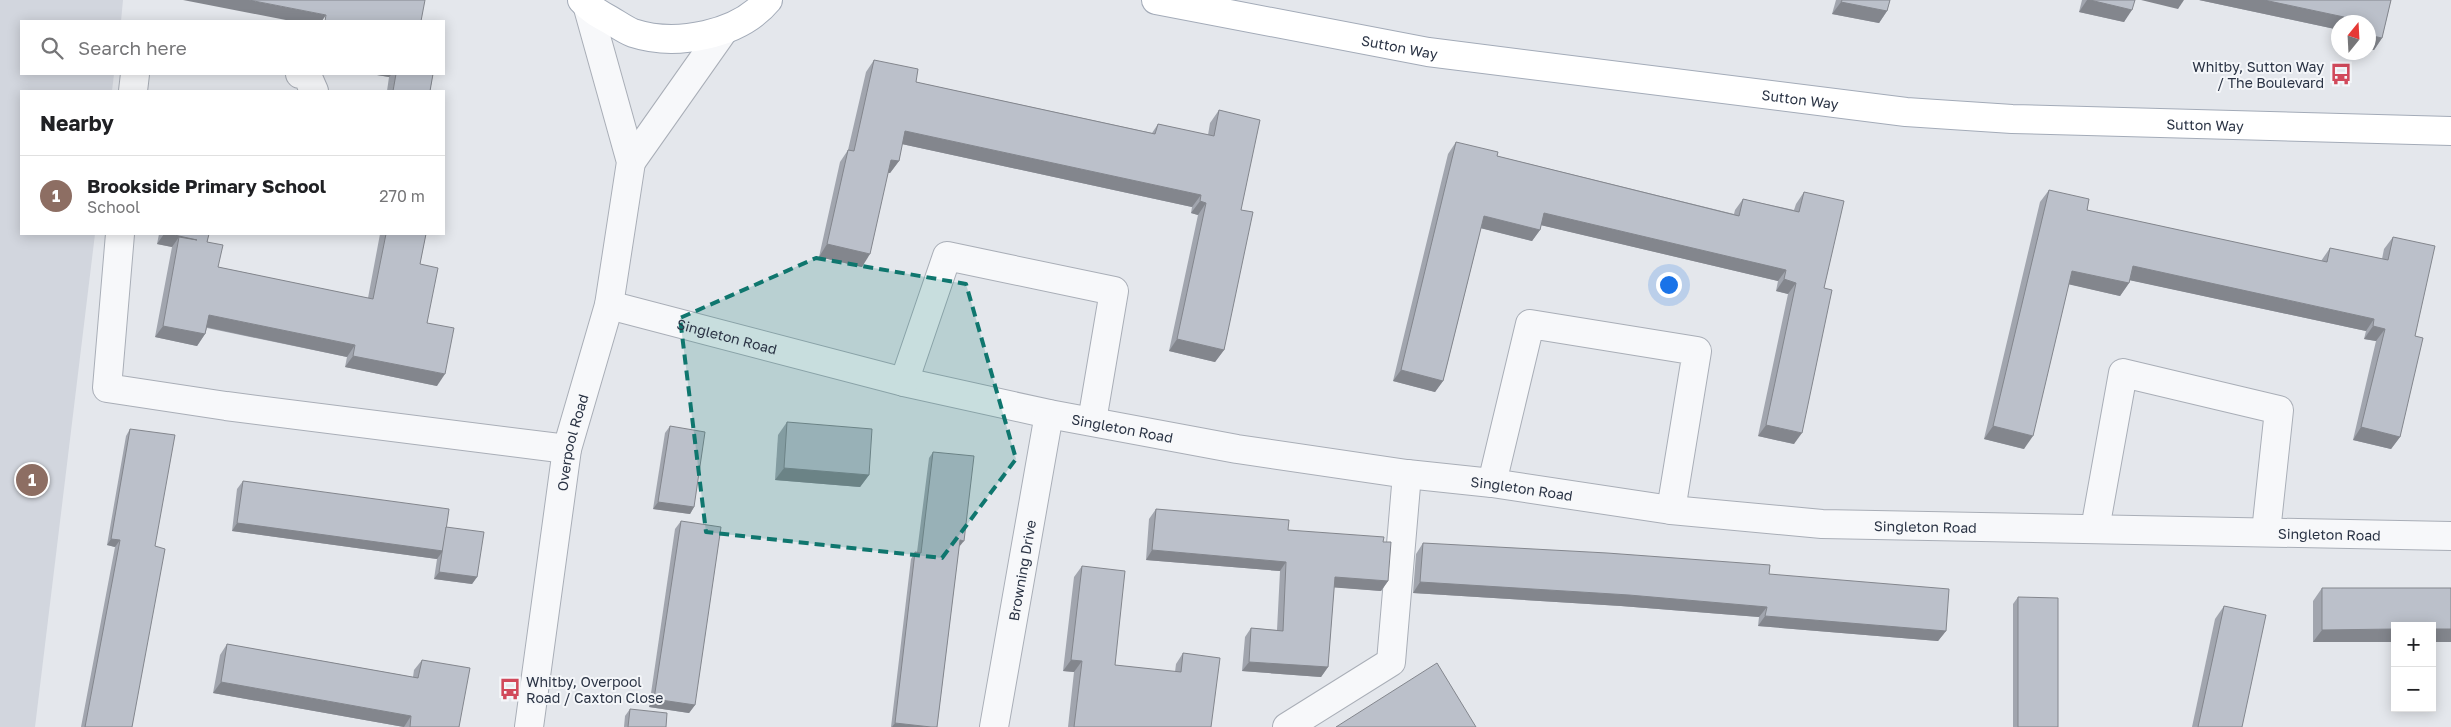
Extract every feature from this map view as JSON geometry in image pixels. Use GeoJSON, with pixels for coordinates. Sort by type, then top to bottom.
{"type":"FeatureCollection","features":[{"type":"Feature","properties":{"kind":"main road"},"geometry":{"type":"LineString","coordinates":[[585,4],[633,33],[679,40],[724,30],[761,9],[768,0]]}},
{"type":"Feature","properties":{"kind":"main road","name":"Sutton Way"},"geometry":{"type":"LineString","coordinates":[[1156,0],[1428,52],[1906,112],[2022,119],[2451,131]]}},
{"type":"Feature","properties":{"kind":"street","name":"Overpool Road"},"geometry":{"type":"LineString","coordinates":[[529,727],[568,449],[609,305],[631,162],[585,4]]}},
{"type":"Feature","properties":{"kind":"street","name":"Overpool Road"},"geometry":{"type":"LineString","coordinates":[[631,162],[724,30]]}},
{"type":"Feature","properties":{"kind":"street"},"geometry":{"type":"LineString","coordinates":[[133,90],[135,75]]}},
{"type":"Feature","properties":{"kind":"street"},"geometry":{"type":"LineString","coordinates":[[307,75],[314,90]]}},
{"type":"Feature","properties":{"kind":"street"},"geometry":{"type":"LineString","coordinates":[[120,235],[107,388],[226,406],[568,449]]}},
{"type":"Feature","properties":{"kind":"street"},"geometry":{"type":"LineString","coordinates":[[904,382],[947,256],[1114,292],[1092,420]]}},
{"type":"Feature","properties":{"kind":"street","name":"Singleton Road"},"geometry":{"type":"LineString","coordinates":[[609,305],[904,382],[1049,414],[1092,420],[1237,449],[1407,474],[1492,483],[1671,510],[1822,524],[2451,536]]}},
{"type":"Feature","properties":{"kind":"street"},"geometry":{"type":"LineString","coordinates":[[1492,483],[1530,324],[1697,351],[1671,510]]}},
{"type":"Feature","properties":{"kind":"street"},"geometry":{"type":"LineString","coordinates":[[2095,529],[2123,373],[2279,410],[2266,532]]}},
{"type":"Feature","properties":{"kind":"street","name":"Browning Drive"},"geometry":{"type":"LineString","coordinates":[[994,727],[1049,414]]}},
{"type":"Feature","properties":{"kind":"street"},"geometry":{"type":"LineString","coordinates":[[1287,727],[1392,662],[1407,474]]}},
{"type":"Feature","properties":{"kind":"highlighted area"},"geometry":{"type":"Polygon","coordinates":[[[816,258],[966,284],[1016,459],[942,558],[706,532],[680,318],[816,258]]]}},
{"type":"Feature","properties":{"kind":"shaded area"},"geometry":{"type":"Polygon","coordinates":[[[0,0],[123,0],[121,20],[20,20],[20,75],[114,75],[112,90],[20,90],[20,235],[95,235],[35,727],[0,727],[0,0]]]}},
{"type":"Feature","properties":{"kind":"building"},"geometry":{"type":"Polygon","coordinates":[[[249,0],[425,0],[421,20],[325,20],[326,15],[249,0]]]}},
{"type":"Feature","properties":{"kind":"building"},"geometry":{"type":"Polygon","coordinates":[[[1842,0],[1890,0],[1887,11],[1841,2],[1842,0]]]}},
{"type":"Feature","properties":{"kind":"building"},"geometry":{"type":"Polygon","coordinates":[[[2090,0],[2135,0],[2132,10],[2090,0]]]}},
{"type":"Feature","properties":{"kind":"building"},"geometry":{"type":"Polygon","coordinates":[[[2264,0],[2391,0],[2382,38],[2376,37],[2376,15],[2335,15],[2264,0]]]}},
{"type":"Feature","properties":{"kind":"building"},"geometry":{"type":"Polygon","coordinates":[[[874,60],[918,69],[916,82],[1155,134],[1158,124],[1214,136],[1219,110],[1260,120],[1241,210],[1253,212],[1224,350],[1177,339],[1206,203],[1200,201],[1201,195],[905,131],[899,161],[891,160],[870,254],[827,244],[848,150],[854,151],[874,60]]]}},
{"type":"Feature","properties":{"kind":"building"},"geometry":{"type":"Polygon","coordinates":[[[396,75],[433,75],[430,90],[393,90],[396,75]]]}},
{"type":"Feature","properties":{"kind":"building"},"geometry":{"type":"Polygon","coordinates":[[[1456,142],[1498,152],[1497,156],[1739,216],[1743,199],[1799,212],[1804,192],[1844,201],[1824,288],[1832,290],[1802,433],[1766,425],[1796,283],[1784,279],[1786,270],[1544,213],[1540,230],[1484,216],[1443,381],[1401,370],[1456,142]]]}},
{"type":"Feature","properties":{"kind":"building"},"geometry":{"type":"Polygon","coordinates":[[[2049,190],[2089,199],[2087,210],[2327,262],[2330,248],[2388,260],[2393,237],[2435,246],[2415,336],[2423,338],[2400,437],[2361,427],[2385,329],[2373,326],[2374,319],[2133,266],[2129,283],[2072,271],[2033,436],[1993,426],[2049,190]]]}},
{"type":"Feature","properties":{"kind":"building"},"geometry":{"type":"Polygon","coordinates":[[[174,235],[209,235],[207,242],[223,245],[218,267],[373,299],[386,235],[426,235],[420,264],[438,268],[427,323],[454,328],[445,374],[353,356],[355,345],[209,315],[205,334],[163,326],[179,237],[197,240],[174,235]]]}},
{"type":"Feature","properties":{"kind":"building"},"geometry":{"type":"Polygon","coordinates":[[[787,422],[872,429],[869,475],[784,468],[787,422]]]}},
{"type":"Feature","properties":{"kind":"building"},"geometry":{"type":"Polygon","coordinates":[[[670,426],[705,432],[694,507],[658,502],[670,426]]]}},
{"type":"Feature","properties":{"kind":"building"},"geometry":{"type":"Polygon","coordinates":[[[130,429],[175,435],[155,546],[165,549],[132,727],[85,727],[120,540],[111,539],[130,429]]]}},
{"type":"Feature","properties":{"kind":"building"},"geometry":{"type":"Polygon","coordinates":[[[933,452],[974,456],[964,541],[960,540],[937,727],[895,723],[915,552],[921,553],[933,452]]]}},
{"type":"Feature","properties":{"kind":"building"},"geometry":{"type":"Polygon","coordinates":[[[243,481],[449,509],[443,551],[237,523],[243,481]]]}},
{"type":"Feature","properties":{"kind":"building"},"geometry":{"type":"Polygon","coordinates":[[[1156,509],[1289,520],[1288,530],[1384,537],[1383,542],[1391,542],[1388,581],[1335,577],[1328,667],[1249,662],[1251,628],[1283,631],[1286,562],[1152,550],[1156,509]]]}},
{"type":"Feature","properties":{"kind":"building"},"geometry":{"type":"Polygon","coordinates":[[[681,521],[721,527],[695,705],[654,699],[681,521]]]}},
{"type":"Feature","properties":{"kind":"building"},"geometry":{"type":"Polygon","coordinates":[[[446,527],[484,532],[477,577],[439,572],[446,527]]]}},
{"type":"Feature","properties":{"kind":"building"},"geometry":{"type":"Polygon","coordinates":[[[1423,543],[1607,553],[1770,565],[1769,574],[1949,589],[1946,631],[1765,616],[1767,607],[1629,595],[1420,582],[1423,543]]]}},
{"type":"Feature","properties":{"kind":"building"},"geometry":{"type":"Polygon","coordinates":[[[1082,566],[1125,571],[1115,665],[1181,672],[1183,653],[1220,658],[1211,727],[1074,727],[1082,661],[1071,660],[1082,566]]]}},
{"type":"Feature","properties":{"kind":"building"},"geometry":{"type":"Polygon","coordinates":[[[2322,588],[2451,588],[2451,629],[2436,629],[2436,622],[2391,622],[2391,629],[2322,630],[2322,588]]]}},
{"type":"Feature","properties":{"kind":"building"},"geometry":{"type":"Polygon","coordinates":[[[2018,597],[2058,598],[2058,727],[2018,727],[2018,597]]]}},
{"type":"Feature","properties":{"kind":"building"},"geometry":{"type":"Polygon","coordinates":[[[2224,606],[2266,615],[2242,727],[2198,727],[2224,606]]]}},
{"type":"Feature","properties":{"kind":"building"},"geometry":{"type":"Polygon","coordinates":[[[227,644],[418,678],[422,660],[470,668],[459,727],[410,727],[411,716],[221,682],[227,644]]]}},
{"type":"Feature","properties":{"kind":"building"},"geometry":{"type":"Polygon","coordinates":[[[1437,663],[1476,727],[1336,727],[1437,663]]]}},
{"type":"Feature","properties":{"kind":"building"},"geometry":{"type":"Polygon","coordinates":[[[630,709],[667,713],[666,727],[628,727],[630,709]]]}},
{"type":"Feature","properties":{"kind":"place","name":"Whitby, Sutton Way / The Boulevard"},"geometry":{"type":"Point","coordinates":[2341,74]}},
{"type":"Feature","properties":{"kind":"place","name":"Brookside Primary School"},"geometry":{"type":"Point","coordinates":[32,480]}},
{"type":"Feature","properties":{"kind":"place","name":"Whitby, Overpool Road / Caxton Close"},"geometry":{"type":"Point","coordinates":[510,689]}}]}
